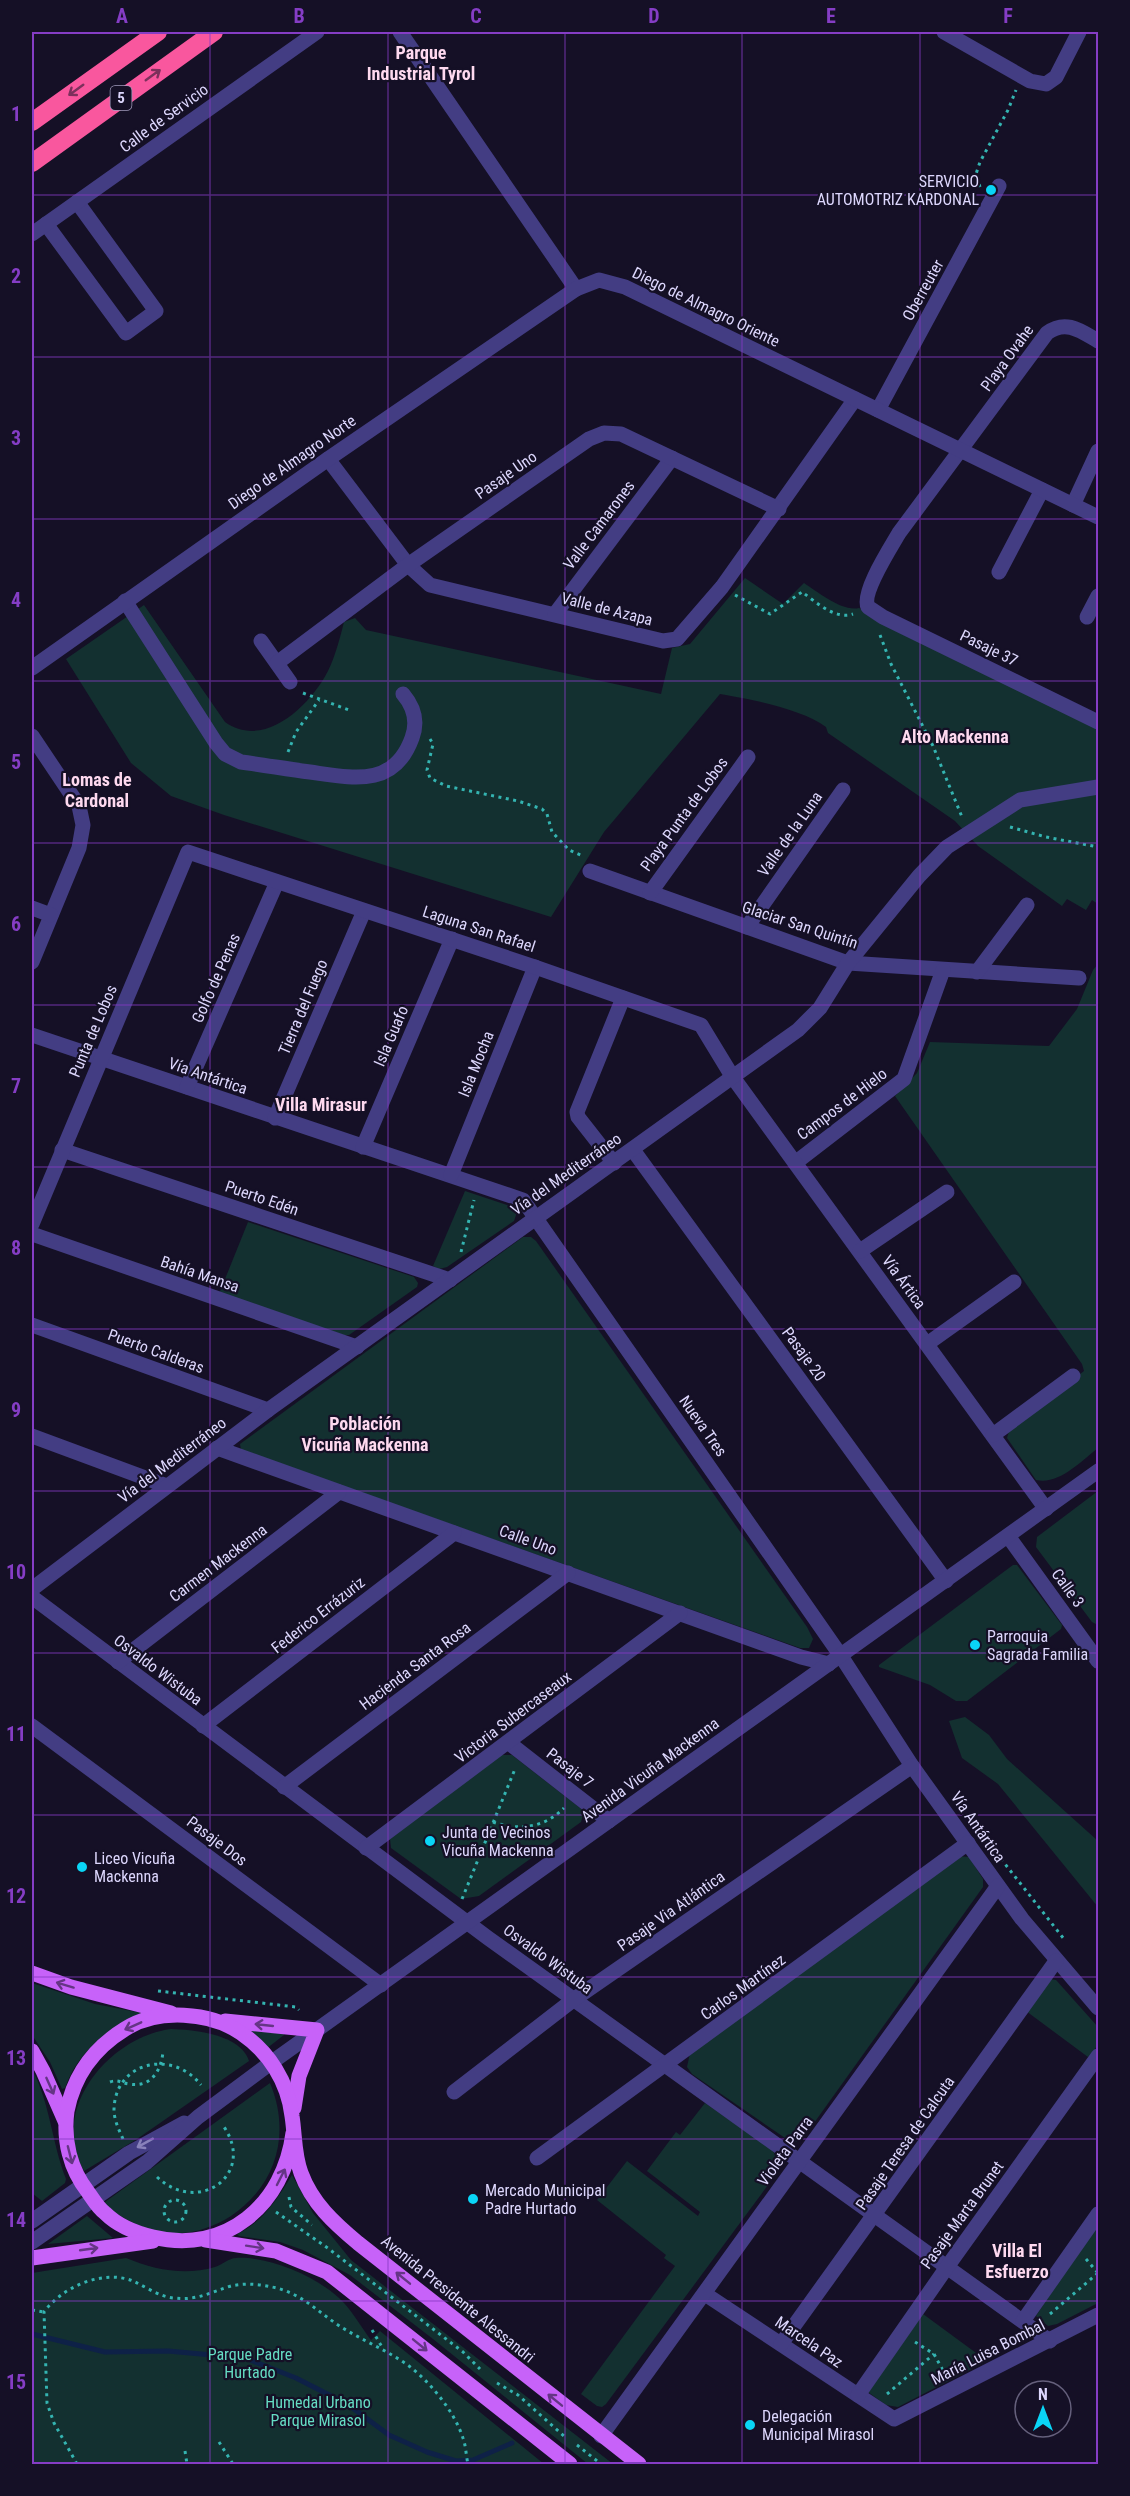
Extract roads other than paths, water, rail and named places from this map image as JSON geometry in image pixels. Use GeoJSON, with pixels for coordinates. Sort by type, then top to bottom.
{"type":"FeatureCollection","features":[{"type":"Feature","properties":{"kind":"highway","name":"5"},"geometry":{"type":"LineString","coordinates":[[32,122],[158,32]]}},
{"type":"Feature","properties":{"kind":"highway","name":"5"},"geometry":{"type":"LineString","coordinates":[[32,163],[214,32]]}},
{"type":"Feature","properties":{"kind":"main road","name":"Avenida Presidente Alessandri"},"geometry":{"type":"LineString","coordinates":[[32,1973],[71,1987],[183,2015],[210,2019],[240,2032],[272,2062],[284,2083],[292,2116],[299,2167],[313,2196],[335,2223],[639,2464]]}},
{"type":"Feature","properties":{"kind":"main road","name":"Avenida Presidente Alessandri"},"geometry":{"type":"LineString","coordinates":[[183,2015],[152,2018],[129,2026],[109,2039],[92,2056],[78,2076],[70,2098],[66,2122],[69,2156],[82,2185],[104,2213],[121,2225],[143,2235],[164,2240],[197,2239],[276,2251],[327,2272],[570,2464]]}},
{"type":"Feature","properties":{"kind":"main road"},"geometry":{"type":"LineString","coordinates":[[210,2019],[317,2030],[299,2076],[292,2116]]}},
{"type":"Feature","properties":{"kind":"main road","name":"Avenida Presidente Alessandri"},"geometry":{"type":"LineString","coordinates":[[32,2051],[66,2122]]}},
{"type":"Feature","properties":{"kind":"main road","name":"Avenida Presidente Alessandri"},"geometry":{"type":"LineString","coordinates":[[197,2239],[229,2230],[244,2221],[269,2198],[286,2167],[293,2133]]}},
{"type":"Feature","properties":{"kind":"main road"},"geometry":{"type":"LineString","coordinates":[[32,2258],[164,2240]]}},
{"type":"Feature","properties":{"kind":"street","name":"Calle de Servicio"},"geometry":{"type":"LineString","coordinates":[[32,234],[317,32]]}},
{"type":"Feature","properties":{"kind":"street"},"geometry":{"type":"LineString","coordinates":[[400,32],[576,289]]}},
{"type":"Feature","properties":{"kind":"street"},"geometry":{"type":"LineString","coordinates":[[944,32],[1030,81],[1046,84],[1056,77],[1079,32]]}},
{"type":"Feature","properties":{"kind":"street","name":"Oberreuter"},"geometry":{"type":"LineString","coordinates":[[878,410],[996,192]]}},
{"type":"Feature","properties":{"kind":"street"},"geometry":{"type":"LineString","coordinates":[[46,224],[126,333],[156,311],[77,202]]}},
{"type":"Feature","properties":{"kind":"street","name":"Diego de Almagro Oriente"},"geometry":{"type":"LineString","coordinates":[[576,289],[599,280],[625,287],[1098,517]]}},
{"type":"Feature","properties":{"kind":"street","name":"Diego de Almagro Norte"},"geometry":{"type":"LineString","coordinates":[[32,668],[328,459],[576,289]]}},
{"type":"Feature","properties":{"kind":"street","name":"Playa Ovahe"},"geometry":{"type":"LineString","coordinates":[[866,604],[866,597],[882,562],[899,533],[962,451],[1047,333],[1060,326],[1068,326],[1098,341]]}},
{"type":"Feature","properties":{"kind":"street","name":"Valle de Azapa"},"geometry":{"type":"LineString","coordinates":[[328,459],[408,565],[430,585],[663,641],[677,639],[722,587],[855,399]]}},
{"type":"Feature","properties":{"kind":"street","name":"Pasaje Uno"},"geometry":{"type":"LineString","coordinates":[[277,663],[408,565],[589,438],[604,433],[621,434],[779,509]]}},
{"type":"Feature","properties":{"kind":"street"},"geometry":{"type":"LineString","coordinates":[[1073,505],[1098,452]]}},
{"type":"Feature","properties":{"kind":"street","name":"Valle Camarones"},"geometry":{"type":"LineString","coordinates":[[555,614],[672,458]]}},
{"type":"Feature","properties":{"kind":"street"},"geometry":{"type":"LineString","coordinates":[[999,572],[1042,490]]}},
{"type":"Feature","properties":{"kind":"street"},"geometry":{"type":"LineString","coordinates":[[1087,617],[1098,596]]}},
{"type":"Feature","properties":{"kind":"street"},"geometry":{"type":"LineString","coordinates":[[125,601],[216,743],[225,754],[241,762],[356,779],[379,774],[401,760],[414,733],[414,712],[403,694]]}},
{"type":"Feature","properties":{"kind":"street","name":"Pasaje 37"},"geometry":{"type":"LineString","coordinates":[[866,604],[872,611],[1098,722]]}},
{"type":"Feature","properties":{"kind":"street"},"geometry":{"type":"LineString","coordinates":[[261,640],[290,682]]}},
{"type":"Feature","properties":{"kind":"street"},"geometry":{"type":"LineString","coordinates":[[32,736],[79,806],[83,825],[79,848],[32,962]]}},
{"type":"Feature","properties":{"kind":"street","name":"Playa Punta de Lobos"},"geometry":{"type":"LineString","coordinates":[[650,893],[748,757]]}},
{"type":"Feature","properties":{"kind":"street","name":"Vía del Mediterráneo"},"geometry":{"type":"LineString","coordinates":[[32,1589],[268,1410],[810,1020],[848,963],[933,860],[971,831],[1020,800],[1098,787]]}},
{"type":"Feature","properties":{"kind":"street","name":"Valle de la Luna"},"geometry":{"type":"LineString","coordinates":[[747,927],[843,790]]}},
{"type":"Feature","properties":{"kind":"street","name":"Laguna San Rafael"},"geometry":{"type":"LineString","coordinates":[[188,852],[452,939],[701,1025],[732,1076]]}},
{"type":"Feature","properties":{"kind":"street","name":"Punta de Lobos"},"geometry":{"type":"LineString","coordinates":[[32,1224],[188,852]]}},
{"type":"Feature","properties":{"kind":"street","name":"Glaciar San Quintín"},"geometry":{"type":"LineString","coordinates":[[590,872],[848,963],[1079,978]]}},
{"type":"Feature","properties":{"kind":"street","name":"Golfo de Penas"},"geometry":{"type":"LineString","coordinates":[[187,1088],[277,882]]}},
{"type":"Feature","properties":{"kind":"street"},"geometry":{"type":"LineString","coordinates":[[977,972],[1027,905]]}},
{"type":"Feature","properties":{"kind":"street"},"geometry":{"type":"LineString","coordinates":[[32,908],[51,915]]}},
{"type":"Feature","properties":{"kind":"street","name":"Tierra del Fuego"},"geometry":{"type":"LineString","coordinates":[[275,1118],[364,911]]}},
{"type":"Feature","properties":{"kind":"street","name":"Isla Guafo"},"geometry":{"type":"LineString","coordinates":[[363,1147],[452,939]]}},
{"type":"Feature","properties":{"kind":"street","name":"Isla Mocha"},"geometry":{"type":"LineString","coordinates":[[451,1175],[535,967]]}},
{"type":"Feature","properties":{"kind":"street","name":"Campos de Hielo"},"geometry":{"type":"LineString","coordinates":[[795,1163],[904,1079],[943,970]]}},
{"type":"Feature","properties":{"kind":"street"},"geometry":{"type":"LineString","coordinates":[[614,1163],[578,1117],[577,1112],[623,998]]}},
{"type":"Feature","properties":{"kind":"street","name":"Vía Antártica"},"geometry":{"type":"LineString","coordinates":[[32,1035],[275,1118],[518,1197],[536,1216]]}},
{"type":"Feature","properties":{"kind":"street","name":"Vía Ártica"},"geometry":{"type":"LineString","coordinates":[[732,1076],[1046,1509]]}},
{"type":"Feature","properties":{"kind":"street","name":"Puerto Edén"},"geometry":{"type":"LineString","coordinates":[[62,1149],[452,1278]]}},
{"type":"Feature","properties":{"kind":"street","name":"Pasaje 20"},"geometry":{"type":"LineString","coordinates":[[633,1149],[946,1581]]}},
{"type":"Feature","properties":{"kind":"street"},"geometry":{"type":"LineString","coordinates":[[860,1251],[947,1192]]}},
{"type":"Feature","properties":{"kind":"street","name":"Nueva Tres"},"geometry":{"type":"LineString","coordinates":[[536,1216],[835,1660]]}},
{"type":"Feature","properties":{"kind":"street","name":"Bahía Mansa"},"geometry":{"type":"LineString","coordinates":[[32,1234],[357,1347]]}},
{"type":"Feature","properties":{"kind":"street"},"geometry":{"type":"LineString","coordinates":[[927,1344],[1014,1282]]}},
{"type":"Feature","properties":{"kind":"street","name":"Puerto Calderas"},"geometry":{"type":"LineString","coordinates":[[32,1326],[268,1410]]}},
{"type":"Feature","properties":{"kind":"street"},"geometry":{"type":"LineString","coordinates":[[993,1435],[1073,1376]]}},
{"type":"Feature","properties":{"kind":"street"},"geometry":{"type":"LineString","coordinates":[[32,1436],[168,1486]]}},
{"type":"Feature","properties":{"kind":"street","name":"Calle Uno"},"geometry":{"type":"LineString","coordinates":[[217,1448],[680,1613],[835,1660]]}},
{"type":"Feature","properties":{"kind":"street","name":"Avenida Vicuña Mackenna"},"geometry":{"type":"LineString","coordinates":[[32,2242],[147,2162],[198,2117],[272,2062],[1098,1471]]}},
{"type":"Feature","properties":{"kind":"street","name":"Carmen Mackenna"},"geometry":{"type":"LineString","coordinates":[[118,1662],[339,1492]]}},
{"type":"Feature","properties":{"kind":"street","name":"Federico Errázuriz"},"geometry":{"type":"LineString","coordinates":[[203,1726],[454,1533]]}},
{"type":"Feature","properties":{"kind":"street","name":"Calle 3"},"geometry":{"type":"LineString","coordinates":[[1008,1536],[1096,1653]]}},
{"type":"Feature","properties":{"kind":"street","name":"Hacienda Santa Rosa"},"geometry":{"type":"LineString","coordinates":[[284,1787],[568,1574]]}},
{"type":"Feature","properties":{"kind":"street","name":"Osvaldo Wistuba"},"geometry":{"type":"LineString","coordinates":[[32,1597],[467,1923],[1050,2341]]}},
{"type":"Feature","properties":{"kind":"street","name":"Victoria Subercaseaux"},"geometry":{"type":"LineString","coordinates":[[366,1848],[680,1613]]}},
{"type":"Feature","properties":{"kind":"street","name":"Vía Antártica"},"geometry":{"type":"LineString","coordinates":[[835,1660],[998,1886],[1056,1961],[1098,2008]]}},
{"type":"Feature","properties":{"kind":"street","name":"Pasaje Dos"},"geometry":{"type":"LineString","coordinates":[[32,1726],[381,1985]]}},
{"type":"Feature","properties":{"kind":"street","name":"Pasaje 7"},"geometry":{"type":"LineString","coordinates":[[509,1743],[609,1821]]}},
{"type":"Feature","properties":{"kind":"street","name":"Pasaje Via Atlántica"},"geometry":{"type":"LineString","coordinates":[[454,2092],[573,2000],[912,1766]]}},
{"type":"Feature","properties":{"kind":"street","name":"Carlos Martínez"},"geometry":{"type":"LineString","coordinates":[[537,2158],[970,1847]]}},
{"type":"Feature","properties":{"kind":"street","name":"Violeta Parra"},"geometry":{"type":"LineString","coordinates":[[601,2436],[998,1886]]}},
{"type":"Feature","properties":{"kind":"street","name":"Pasaje Teresa de Calcuta"},"geometry":{"type":"LineString","coordinates":[[781,2344],[1056,1961]]}},
{"type":"Feature","properties":{"kind":"street","name":"Pasaje Marta Brunet"},"geometry":{"type":"LineString","coordinates":[[858,2395],[1098,2056]]}},
{"type":"Feature","properties":{"kind":"street","name":"Avenida Vicuña Mackenna"},"geometry":{"type":"LineString","coordinates":[[32,2221],[142,2145],[198,2117]]}},
{"type":"Feature","properties":{"kind":"street"},"geometry":{"type":"LineString","coordinates":[[1028,2325],[1098,2214]]}},
{"type":"Feature","properties":{"kind":"street","name":"Marcela Paz"},"geometry":{"type":"LineString","coordinates":[[705,2294],[894,2419]]}},
{"type":"Feature","properties":{"kind":"street","name":"María Luisa Bombal"},"geometry":{"type":"LineString","coordinates":[[894,2419],[1098,2315]]}},
{"type":"Feature","properties":{"kind":"waterway"},"geometry":{"type":"LineString","coordinates":[[32,2334],[105,2352],[168,2351],[245,2358],[296,2378],[347,2404],[389,2435],[427,2452],[456,2461],[473,2460],[512,2443]]}},
{"type":"Feature","properties":{"kind":"place","name":"SERVICIO AUTOMOTRIZ KARDONAL"},"geometry":{"type":"Point","coordinates":[991,190]}},
{"type":"Feature","properties":{"kind":"place","name":"Parroquia Sagrada Familia"},"geometry":{"type":"Point","coordinates":[975,1645]}},
{"type":"Feature","properties":{"kind":"place","name":"Junta de Vecinos Vicuña Mackenna"},"geometry":{"type":"Point","coordinates":[430,1841]}},
{"type":"Feature","properties":{"kind":"place","name":"Liceo Vicuña Mackenna"},"geometry":{"type":"Point","coordinates":[82,1867]}},
{"type":"Feature","properties":{"kind":"place","name":"Mercado Municipal Padre Hurtado"},"geometry":{"type":"Point","coordinates":[473,2199]}},
{"type":"Feature","properties":{"kind":"place","name":"Delegación Municipal Mirasol"},"geometry":{"type":"Point","coordinates":[750,2425]}},
{"type":"Feature","properties":{"kind":"district","name":"Parque Industrial Tyrol"},"geometry":{"type":"Point","coordinates":[421,62]}},
{"type":"Feature","properties":{"kind":"district","name":"Alto Mackenna"},"geometry":{"type":"Point","coordinates":[955,736]}},
{"type":"Feature","properties":{"kind":"district","name":"Lomas de Cardonal"},"geometry":{"type":"Point","coordinates":[97,789]}},
{"type":"Feature","properties":{"kind":"district","name":"Villa Mirasur"},"geometry":{"type":"Point","coordinates":[321,1104]}},
{"type":"Feature","properties":{"kind":"district","name":"Población Vicuña Mackenna"},"geometry":{"type":"Point","coordinates":[365,1433]}},
{"type":"Feature","properties":{"kind":"district","name":"Villa El Esfuerzo"},"geometry":{"type":"Point","coordinates":[1017,2260]}},
{"type":"Feature","properties":{"kind":"park label","name":"Parque Padre Hurtado"},"geometry":{"type":"Point","coordinates":[250,2363]}},
{"type":"Feature","properties":{"kind":"park label","name":"Humedal Urbano Parque Mirasol"},"geometry":{"type":"Point","coordinates":[318,2411]}}]}
